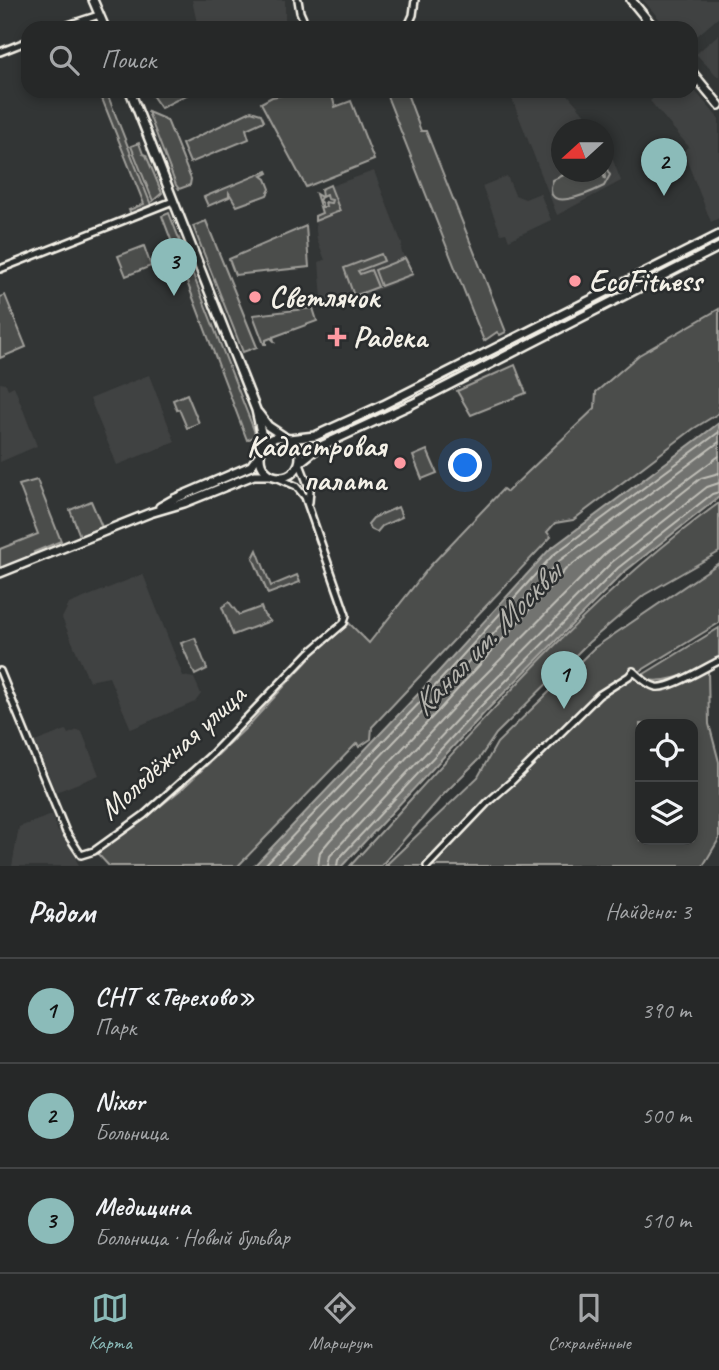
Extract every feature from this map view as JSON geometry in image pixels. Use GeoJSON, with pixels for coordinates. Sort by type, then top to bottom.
{"type":"FeatureCollection","features":[{"type":"Feature","properties":{"kind":"main road"},"geometry":{"type":"LineString","coordinates":[[93,0],[101,21]]}},
{"type":"Feature","properties":{"kind":"main road"},"geometry":{"type":"LineString","coordinates":[[631,0],[648,21]]}},
{"type":"Feature","properties":{"kind":"main road"},"geometry":{"type":"LineString","coordinates":[[698,80],[719,105]]}},
{"type":"Feature","properties":{"kind":"main road"},"geometry":{"type":"LineString","coordinates":[[133,98],[256,410],[262,437],[262,467],[273,476]]}},
{"type":"Feature","properties":{"kind":"main road"},"geometry":{"type":"LineString","coordinates":[[150,513],[174,499],[251,466],[272,439],[315,436],[383,405],[719,235]]}},
{"type":"Feature","properties":{"kind":"main road"},"geometry":{"type":"LineString","coordinates":[[0,573],[254,475],[289,476],[319,447],[412,404],[719,247]]}},
{"type":"Feature","properties":{"kind":"main road"},"geometry":{"type":"LineString","coordinates":[[256,410],[268,426],[299,449],[300,463]]}},
{"type":"Feature","properties":{"kind":"street"},"geometry":{"type":"LineString","coordinates":[[298,0],[304,21]]}},
{"type":"Feature","properties":{"kind":"street"},"geometry":{"type":"LineString","coordinates":[[410,21],[415,0]]}},
{"type":"Feature","properties":{"kind":"street"},"geometry":{"type":"LineString","coordinates":[[81,21],[99,15]]}},
{"type":"Feature","properties":{"kind":"street"},"geometry":{"type":"LineString","coordinates":[[0,52],[21,44]]}},
{"type":"Feature","properties":{"kind":"street"},"geometry":{"type":"LineString","coordinates":[[0,269],[173,201]]}},
{"type":"Feature","properties":{"kind":"street","name":"Молодёжная улица"},"geometry":{"type":"LineString","coordinates":[[300,463],[310,490],[309,505]]}},
{"type":"Feature","properties":{"kind":"street","name":"Молодёжная улица"},"geometry":{"type":"LineString","coordinates":[[0,671],[66,832],[81,855],[94,851],[159,802],[211,755],[309,653],[344,624],[346,615],[309,505],[297,487],[273,476]]}},
{"type":"Feature","properties":{"kind":"street"},"geometry":{"type":"LineString","coordinates":[[427,866],[488,802],[607,688],[629,676],[632,671],[648,684],[658,687],[668,685],[719,661]]}},
{"type":"Feature","properties":{"kind":"shaded area"},"geometry":{"type":"Polygon","coordinates":[[[192,0],[285,0],[285,21],[196,21],[192,0]]]}},
{"type":"Feature","properties":{"kind":"shaded area"},"geometry":{"type":"Polygon","coordinates":[[[643,0],[719,0],[719,17],[698,35],[698,21],[661,21],[643,0]]]}},
{"type":"Feature","properties":{"kind":"shaded area"},"geometry":{"type":"Polygon","coordinates":[[[719,34],[719,78],[698,56],[698,52],[719,34]]]}},
{"type":"Feature","properties":{"kind":"shaded area"},"geometry":{"type":"Polygon","coordinates":[[[698,94],[719,119],[719,218],[711,222],[683,151],[689,147],[650,101],[654,98],[698,98],[698,94]]]}},
{"type":"Feature","properties":{"kind":"shaded area"},"geometry":{"type":"Polygon","coordinates":[[[102,98],[109,98],[151,205],[131,214],[129,210],[144,204],[102,98]]]}},
{"type":"Feature","properties":{"kind":"shaded area"},"geometry":{"type":"Polygon","coordinates":[[[154,98],[180,98],[161,108],[154,98]]]}},
{"type":"Feature","properties":{"kind":"shaded area"},"geometry":{"type":"Polygon","coordinates":[[[270,98],[333,98],[335,107],[351,101],[374,160],[306,187],[261,103],[270,98]]]}},
{"type":"Feature","properties":{"kind":"shaded area"},"geometry":{"type":"Polygon","coordinates":[[[388,98],[409,98],[421,131],[426,131],[506,332],[500,335],[497,332],[484,341],[388,98]]]}},
{"type":"Feature","properties":{"kind":"shaded area"},"geometry":{"type":"Polygon","coordinates":[[[512,98],[571,98],[589,119],[551,119],[551,182],[614,182],[614,163],[621,181],[557,215],[512,98]]]}},
{"type":"Feature","properties":{"kind":"shaded area"},"geometry":{"type":"Polygon","coordinates":[[[251,111],[261,114],[264,121],[246,129],[249,139],[190,163],[182,144],[251,111]]]}},
{"type":"Feature","properties":{"kind":"shaded area"},"geometry":{"type":"Polygon","coordinates":[[[148,112],[167,120],[191,179],[190,185],[179,189],[176,185],[148,112]]]}},
{"type":"Feature","properties":{"kind":"shaded area"},"geometry":{"type":"Polygon","coordinates":[[[139,143],[162,193],[153,201],[131,146],[139,143]]]}},
{"type":"Feature","properties":{"kind":"shaded area"},"geometry":{"type":"Polygon","coordinates":[[[267,171],[268,173],[262,176],[270,189],[267,195],[237,206],[229,193],[229,197],[208,206],[204,197],[267,171]]]}},
{"type":"Feature","properties":{"kind":"shaded area"},"geometry":{"type":"Polygon","coordinates":[[[374,171],[402,244],[401,250],[414,276],[323,311],[319,262],[325,260],[317,239],[315,221],[340,211],[331,186],[374,171]]]}},
{"type":"Feature","properties":{"kind":"shaded area"},"geometry":{"type":"Polygon","coordinates":[[[507,176],[515,195],[525,199],[540,193],[551,220],[509,240],[506,233],[501,234],[482,186],[507,176]]]}},
{"type":"Feature","properties":{"kind":"shaded area"},"geometry":{"type":"Polygon","coordinates":[[[553,182],[606,182],[604,186],[589,193],[569,199],[554,197],[551,191],[553,182]]]}},
{"type":"Feature","properties":{"kind":"shaded area"},"geometry":{"type":"Polygon","coordinates":[[[330,185],[340,211],[315,221],[315,216],[322,213],[316,194],[321,197],[319,201],[322,207],[326,207],[325,202],[331,203],[332,200],[327,199],[326,195],[322,197],[321,189],[330,185]]]}},
{"type":"Feature","properties":{"kind":"shaded area"},"geometry":{"type":"Polygon","coordinates":[[[169,213],[256,436],[247,440],[162,216],[169,213]]]}},
{"type":"Feature","properties":{"kind":"shaded area"},"geometry":{"type":"Polygon","coordinates":[[[206,221],[257,347],[243,352],[193,226],[206,221]]]}},
{"type":"Feature","properties":{"kind":"shaded area"},"geometry":{"type":"Polygon","coordinates":[[[306,226],[309,267],[235,275],[229,259],[306,226]]]}},
{"type":"Feature","properties":{"kind":"shaded area"},"geometry":{"type":"Polygon","coordinates":[[[144,246],[151,266],[126,276],[118,256],[144,246]]]}},
{"type":"Feature","properties":{"kind":"shaded area"},"geometry":{"type":"Polygon","coordinates":[[[381,254],[384,261],[358,271],[360,274],[371,270],[378,287],[354,296],[344,268],[381,254]]]}},
{"type":"Feature","properties":{"kind":"shaded area"},"geometry":{"type":"Polygon","coordinates":[[[405,258],[413,274],[381,286],[375,270],[405,258]]]}},
{"type":"Feature","properties":{"kind":"shaded area"},"geometry":{"type":"Polygon","coordinates":[[[5,295],[26,347],[0,358],[0,297],[5,295]]]}},
{"type":"Feature","properties":{"kind":"shaded area"},"geometry":{"type":"Polygon","coordinates":[[[313,308],[317,321],[273,337],[274,341],[271,338],[266,340],[264,344],[253,315],[313,308]]]}},
{"type":"Feature","properties":{"kind":"shaded area"},"geometry":{"type":"Polygon","coordinates":[[[719,309],[719,413],[693,429],[573,520],[555,523],[547,532],[551,537],[372,727],[371,739],[359,747],[357,743],[238,866],[109,866],[96,852],[183,788],[248,726],[312,656],[349,623],[369,643],[430,566],[503,489],[507,492],[595,408],[596,392],[639,355],[719,309]]]}},
{"type":"Feature","properties":{"kind":"shaded area"},"geometry":{"type":"Polygon","coordinates":[[[515,365],[526,393],[471,415],[457,391],[515,365]]]}},
{"type":"Feature","properties":{"kind":"shaded area"},"geometry":{"type":"Polygon","coordinates":[[[149,375],[175,442],[117,465],[90,399],[149,375]]]}},
{"type":"Feature","properties":{"kind":"shaded area"},"geometry":{"type":"Polygon","coordinates":[[[0,383],[6,384],[8,389],[14,386],[37,446],[0,462],[0,383]]]}},
{"type":"Feature","properties":{"kind":"shaded area"},"geometry":{"type":"Polygon","coordinates":[[[187,394],[199,423],[187,428],[173,400],[187,394]]]}},
{"type":"Feature","properties":{"kind":"shaded area"},"geometry":{"type":"Polygon","coordinates":[[[427,450],[437,473],[422,479],[413,456],[427,450]]]}},
{"type":"Feature","properties":{"kind":"shaded area"},"geometry":{"type":"Polygon","coordinates":[[[37,480],[61,541],[0,570],[0,549],[38,534],[19,485],[37,480]]]}},
{"type":"Feature","properties":{"kind":"shaded area"},"geometry":{"type":"Polygon","coordinates":[[[91,501],[102,527],[80,536],[70,510],[91,501]]]}},
{"type":"Feature","properties":{"kind":"shaded area"},"geometry":{"type":"Polygon","coordinates":[[[719,503],[719,552],[644,595],[589,642],[496,734],[479,759],[440,798],[381,866],[350,866],[481,722],[571,629],[668,542],[719,503]]]}},
{"type":"Feature","properties":{"kind":"shaded area"},"geometry":{"type":"Polygon","coordinates":[[[398,507],[402,517],[382,526],[377,532],[370,529],[368,524],[373,518],[398,507]]]}},
{"type":"Feature","properties":{"kind":"shaded area"},"geometry":{"type":"Polygon","coordinates":[[[257,550],[271,586],[297,575],[300,582],[268,594],[253,558],[257,550]]]}},
{"type":"Feature","properties":{"kind":"shaded area"},"geometry":{"type":"Polygon","coordinates":[[[719,563],[719,623],[634,675],[643,683],[661,689],[670,688],[708,670],[709,724],[719,762],[719,839],[703,866],[385,866],[478,777],[497,743],[594,648],[719,563]]]}},
{"type":"Feature","properties":{"kind":"shaded area"},"geometry":{"type":"Polygon","coordinates":[[[143,574],[183,676],[194,678],[201,694],[195,702],[131,729],[109,677],[89,681],[62,618],[69,604],[143,574]]]}},
{"type":"Feature","properties":{"kind":"shaded area"},"geometry":{"type":"Polygon","coordinates":[[[229,602],[239,615],[261,607],[270,621],[233,635],[222,607],[229,602]]]}},
{"type":"Feature","properties":{"kind":"shaded area"},"geometry":{"type":"Polygon","coordinates":[[[719,628],[717,661],[674,678],[647,680],[644,674],[719,628]]]}},
{"type":"Feature","properties":{"kind":"shaded area"},"geometry":{"type":"Polygon","coordinates":[[[195,638],[207,669],[195,675],[181,643],[195,638]]]}},
{"type":"Feature","properties":{"kind":"shaded area"},"geometry":{"type":"Polygon","coordinates":[[[66,730],[68,734],[78,730],[82,732],[99,775],[56,792],[35,742],[66,730]]]}},
{"type":"Feature","properties":{"kind":"shaded area"},"geometry":{"type":"Polygon","coordinates":[[[52,815],[58,832],[63,830],[79,866],[12,866],[19,827],[52,815]]]}},
{"type":"Feature","properties":{"kind":"water","name":"Канал им. Москвы"},"geometry":{"type":"Polygon","coordinates":[[[719,423],[719,497],[623,573],[488,709],[342,866],[254,866],[420,692],[549,550],[719,423]]]}},
{"type":"Feature","properties":{"kind":"place","name":"Nixor"},"geometry":{"type":"Point","coordinates":[664,196]}},
{"type":"Feature","properties":{"kind":"place","name":"EcoFitness"},"geometry":{"type":"Point","coordinates":[575,281]}},
{"type":"Feature","properties":{"kind":"place","name":"Медицина"},"geometry":{"type":"Point","coordinates":[174,296]}},
{"type":"Feature","properties":{"kind":"place","name":"Светлячок"},"geometry":{"type":"Point","coordinates":[255,297]}},
{"type":"Feature","properties":{"kind":"place","name":"Радека"},"geometry":{"type":"Point","coordinates":[337,337]}},
{"type":"Feature","properties":{"kind":"place","name":"Кадастровая палата"},"geometry":{"type":"Point","coordinates":[400,463]}},
{"type":"Feature","properties":{"kind":"place","name":"СНТ «Терехово»"},"geometry":{"type":"Point","coordinates":[564,709]}}]}
